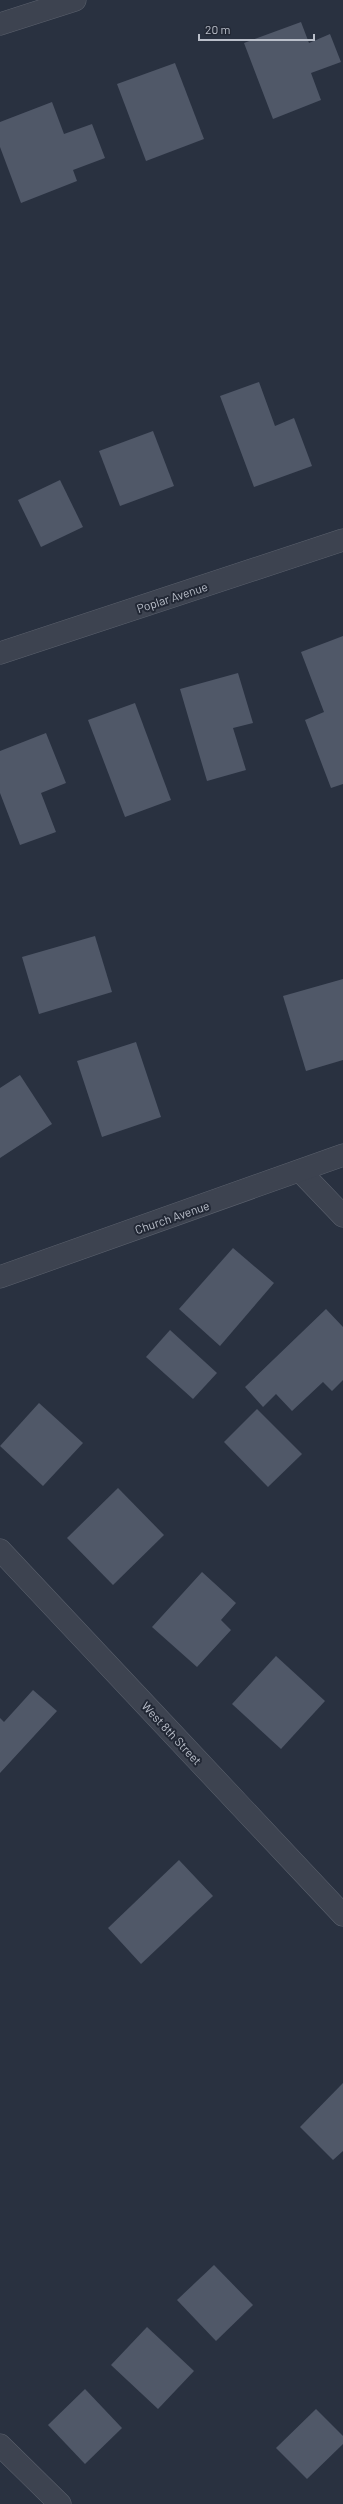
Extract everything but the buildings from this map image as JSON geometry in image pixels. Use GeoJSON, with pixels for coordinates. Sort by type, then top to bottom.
{"type":"FeatureCollection","features":[{"type":"Feature","properties":{"kind":"street"},"geometry":{"type":"LineString","coordinates":[[0,24],[75,0]]}},
{"type":"Feature","properties":{"kind":"street","name":"Poplar Avenue"},"geometry":{"type":"LineString","coordinates":[[0,653],[343,540]]}},
{"type":"Feature","properties":{"kind":"street","name":"Church Avenue"},"geometry":{"type":"LineString","coordinates":[[0,1277],[300,1171],[343,1154]]}},
{"type":"Feature","properties":{"kind":"street"},"geometry":{"type":"LineString","coordinates":[[300,1171],[343,1216]]}},
{"type":"Feature","properties":{"kind":"street","name":"West 8th Street"},"geometry":{"type":"LineString","coordinates":[[0,1550],[343,1915]]}},
{"type":"Feature","properties":{"kind":"street"},"geometry":{"type":"LineString","coordinates":[[0,2445],[60,2504]]}}]}
